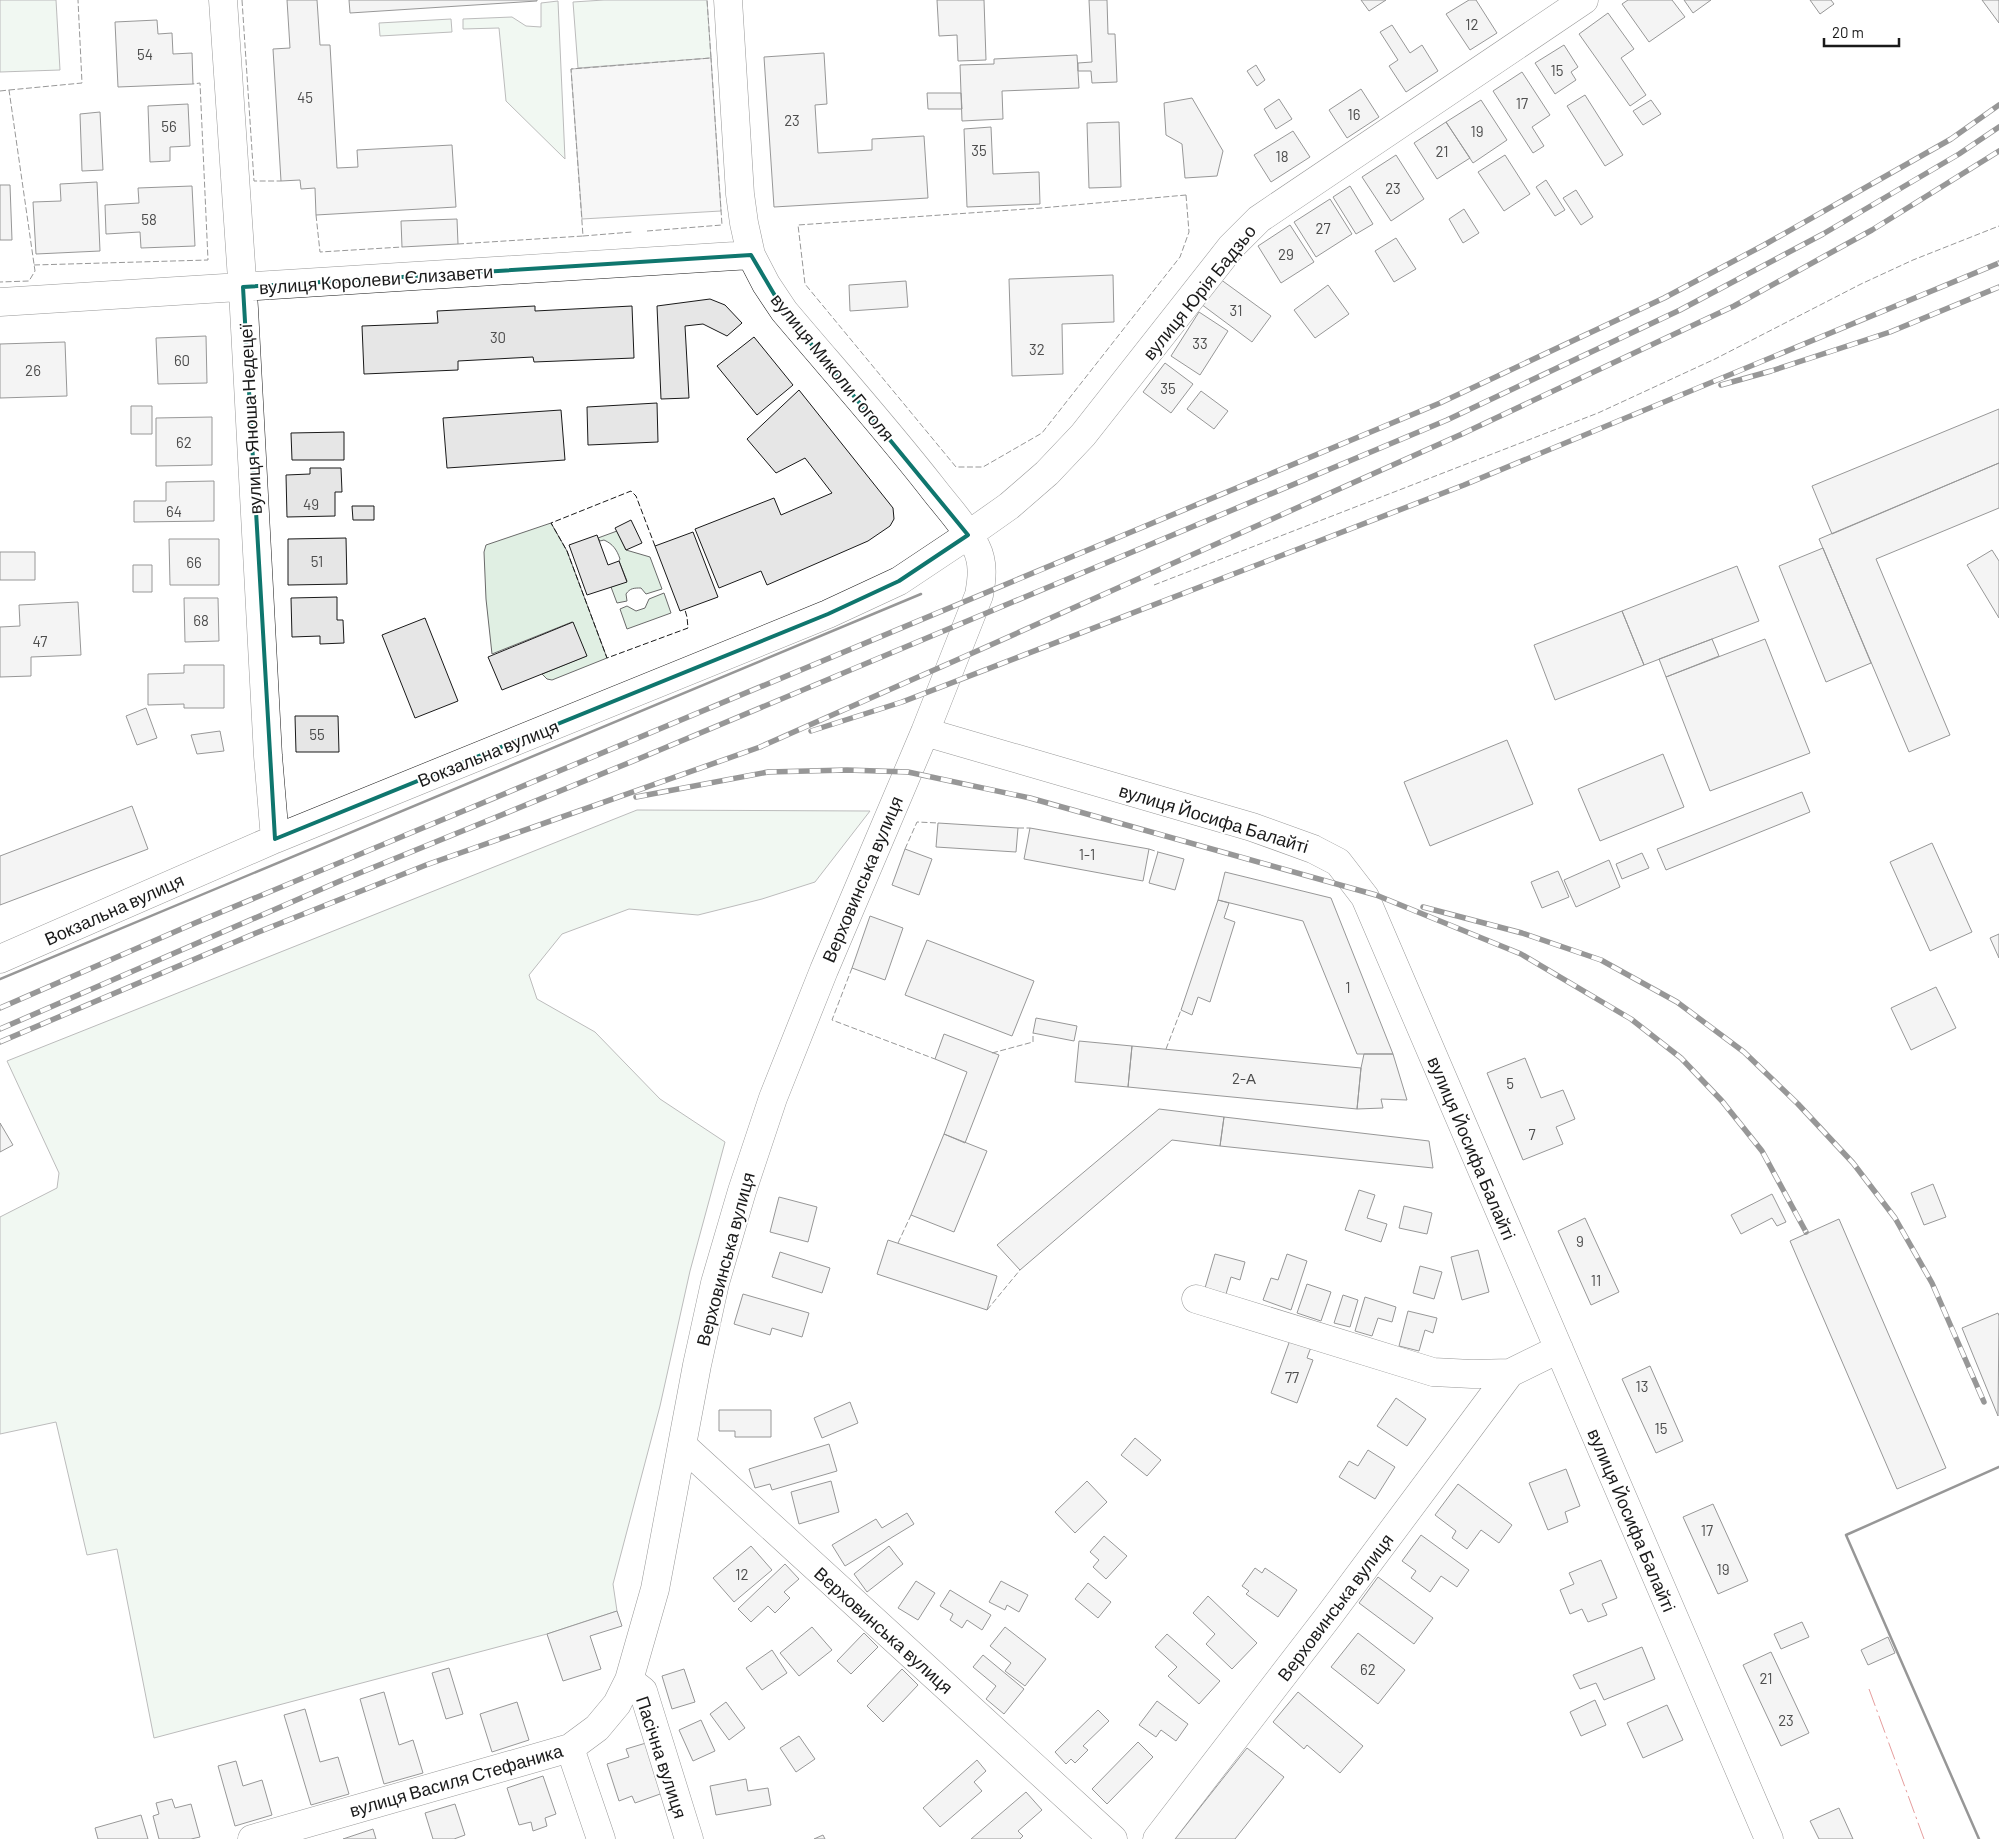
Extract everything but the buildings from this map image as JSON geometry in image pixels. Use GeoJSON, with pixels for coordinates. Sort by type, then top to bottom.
{"type":"FeatureCollection","features":[{"type":"Feature","properties":{"kind":"street","name":"вулиця Яноша Недецеї"},"geometry":{"type":"LineString","coordinates":[[223,0],[243,287],[268,750],[275,839]]}},
{"type":"Feature","properties":{"kind":"street","name":"вулиця Миколи Гоголя"},"geometry":{"type":"LineString","coordinates":[[728,0],[740,194],[751,255],[766,284],[784,311],[919,471],[968,535]]}},
{"type":"Feature","properties":{"kind":"street","name":"вулиця Юрія Бадзьо"},"geometry":{"type":"LineString","coordinates":[[968,535],[1009,506],[1047,473],[1083,435],[1231,247],[1259,219],[1584,0]]}},
{"type":"Feature","properties":{"kind":"street","name":"вулиця Королеви Єлизавети"},"geometry":{"type":"LineString","coordinates":[[0,302],[751,255]]}},
{"type":"Feature","properties":{"kind":"street","name":"Верховинська вулиця"},"geometry":{"type":"LineString","coordinates":[[968,535],[977,548],[982,562],[982,579],[978,596],[924,732],[772,1098],[742,1191],[716,1283],[696,1365],[682,1445],[1113,1839]]}},
{"type":"Feature","properties":{"kind":"street","name":"Вокзальна вулиця"},"geometry":{"type":"LineString","coordinates":[[0,959],[275,839],[828,614],[900,581],[968,535]]}},
{"type":"Feature","properties":{"kind":"street","name":"вулиця Йосифа Балайті"},"geometry":{"type":"LineString","coordinates":[[924,732],[1252,827],[1313,849],[1338,862],[1365,897],[1769,1839]]}},
{"type":"Feature","properties":{"kind":"street","name":"Верховинська вулиця"},"geometry":{"type":"LineString","coordinates":[[1196,1299],[1433,1372],[1510,1373],[1559,1349]]}},
{"type":"Feature","properties":{"kind":"street","name":"Верховинська вулиця"},"geometry":{"type":"LineString","coordinates":[[1156,1839],[1322,1625],[1510,1373]]}},
{"type":"Feature","properties":{"kind":"street","name":"вулиця Василя Стефаника"},"geometry":{"type":"LineString","coordinates":[[252,1839],[570,1748],[597,1728],[617,1704],[629,1680],[655,1590],[682,1445]]}},
{"type":"Feature","properties":{"kind":"street","name":"Пасічна вулиця"},"geometry":{"type":"LineString","coordinates":[[629,1680],[642,1691],[689,1839]]}},
{"type":"Feature","properties":{"kind":"street"},"geometry":{"type":"LineString","coordinates":[[570,1748],[601,1839]]}},
{"type":"Feature","properties":{"kind":"highlighted area"},"geometry":{"type":"Polygon","coordinates":[[[751,255],[784,311],[968,535],[899,581],[828,614],[275,839],[243,287],[751,255]]]}},
{"type":"Feature","properties":{"kind":"green space"},"geometry":{"type":"Polygon","coordinates":[[[0,0],[56,0],[60,70],[0,72],[0,0]]]}},
{"type":"Feature","properties":{"kind":"green space"},"geometry":{"type":"Polygon","coordinates":[[[604,0],[707,0],[711,58],[578,68],[573,2],[604,0]]]}},
{"type":"Feature","properties":{"kind":"green space"},"geometry":{"type":"Polygon","coordinates":[[[558,1],[565,159],[506,101],[499,28],[463,29],[463,19],[512,17],[526,26],[541,27],[541,3],[558,1]]]}},
{"type":"Feature","properties":{"kind":"green space"},"geometry":{"type":"Polygon","coordinates":[[[451,19],[452,32],[380,36],[379,23],[451,19]]]}},
{"type":"Feature","properties":{"kind":"green space"},"geometry":{"type":"Polygon","coordinates":[[[551,523],[567,551],[607,658],[552,680],[547,679],[542,674],[586,656],[572,622],[492,654],[486,599],[484,552],[486,545],[551,523]]]}},
{"type":"Feature","properties":{"kind":"green space"},"geometry":{"type":"Polygon","coordinates":[[[617,531],[626,550],[650,557],[662,589],[646,594],[641,588],[632,589],[626,594],[627,601],[617,603],[611,587],[627,581],[616,550],[610,543],[604,540],[600,541],[598,538],[617,531]]]}},
{"type":"Feature","properties":{"kind":"green space"},"geometry":{"type":"Polygon","coordinates":[[[664,593],[671,613],[627,629],[620,609],[627,606],[636,611],[645,608],[649,599],[664,593]]]}},
{"type":"Feature","properties":{"kind":"green space"},"geometry":{"type":"Polygon","coordinates":[[[637,810],[870,811],[815,882],[762,899],[698,915],[629,909],[562,934],[529,975],[537,999],[595,1032],[660,1099],[725,1142],[690,1271],[660,1406],[613,1584],[617,1611],[547,1634],[154,1738],[117,1549],[87,1555],[56,1422],[0,1434],[0,1217],[57,1188],[59,1173],[7,1061],[637,810]]]}},
{"type":"Feature","properties":{"kind":"shaded area"},"geometry":{"type":"Polygon","coordinates":[[[711,58],[721,211],[582,219],[571,69],[711,58]]]}},
{"type":"Feature","properties":{"kind":"railway"},"geometry":{"type":"LineString","coordinates":[[0,1008],[195,923],[1440,403],[1664,298],[1764,245],[1951,139],[1999,105]]}},
{"type":"Feature","properties":{"kind":"railway"},"geometry":{"type":"LineString","coordinates":[[0,1029],[340,881],[643,757],[1447,420],[1680,310],[1823,234],[1959,154],[1999,127]]}},
{"type":"Feature","properties":{"kind":"railway"},"geometry":{"type":"LineString","coordinates":[[0,1042],[256,933],[426,865],[760,747],[977,651],[1462,434],[1734,306],[1872,230],[1999,151]]}},
{"type":"Feature","properties":{"kind":"railway"},"geometry":{"type":"LineString","coordinates":[[811,731],[902,702],[1464,485],[1999,263]]}},
{"type":"Feature","properties":{"kind":"railway"},"geometry":{"type":"LineString","coordinates":[[1721,385],[1771,371],[1890,332],[1999,287]]}},
{"type":"Feature","properties":{"kind":"railway"},"geometry":{"type":"LineString","coordinates":[[636,797],[768,772],[847,770],[908,772],[1030,798],[1376,895],[1521,954],[1631,1019],[1681,1058],[1722,1101],[1762,1151],[1806,1232]]}},
{"type":"Feature","properties":{"kind":"railway"},"geometry":{"type":"LineString","coordinates":[[1423,907],[1522,933],[1601,960],[1677,1002],[1744,1052],[1798,1104],[1853,1163],[1895,1218],[1932,1283],[1984,1402]]}},
{"type":"Feature","properties":{"kind":"fence"},"geometry":{"type":"LineString","coordinates":[[9,90],[82,83],[78,0]]}},
{"type":"Feature","properties":{"kind":"fence"},"geometry":{"type":"LineString","coordinates":[[242,0],[254,181],[281,181]]}},
{"type":"Feature","properties":{"kind":"fence"},"geometry":{"type":"LineString","coordinates":[[458,244],[583,236],[571,69],[711,58],[707,0]]}},
{"type":"Feature","properties":{"kind":"fence"},"geometry":{"type":"LineString","coordinates":[[647,231],[722,225],[711,58]]}},
{"type":"Feature","properties":{"kind":"fence"},"geometry":{"type":"LineString","coordinates":[[34,265],[208,260],[200,83],[193,84]]}},
{"type":"Feature","properties":{"kind":"fence"},"geometry":{"type":"LineString","coordinates":[[0,91],[9,90],[35,271],[29,281],[0,282]]}},
{"type":"Feature","properties":{"kind":"fence"},"geometry":{"type":"LineString","coordinates":[[1186,195],[1189,232],[1180,257],[1042,433],[983,467],[956,467],[805,284],[798,225],[1041,208],[1186,195]]}},
{"type":"Feature","properties":{"kind":"fence"},"geometry":{"type":"LineString","coordinates":[[316,215],[320,252],[402,247]]}},
{"type":"Feature","properties":{"kind":"fence"},"geometry":{"type":"LineString","coordinates":[[1154,585],[1598,413],[1715,359],[1861,284],[1913,260],[1999,226]]}},
{"type":"Feature","properties":{"kind":"fence"},"geometry":{"type":"LineString","coordinates":[[583,236],[632,232]]}},
{"type":"Feature","properties":{"kind":"fence"},"geometry":{"type":"LineString","coordinates":[[655,546],[636,496],[631,491],[551,523],[567,551],[607,658],[688,628],[685,610]]}},
{"type":"Feature","properties":{"kind":"fence"},"geometry":{"type":"LineString","coordinates":[[905,849],[917,822],[938,823]]}},
{"type":"Feature","properties":{"kind":"fence"},"geometry":{"type":"LineString","coordinates":[[1018,828],[1030,828]]}},
{"type":"Feature","properties":{"kind":"fence"},"geometry":{"type":"LineString","coordinates":[[1149,849],[1158,852]]}},
{"type":"Feature","properties":{"kind":"fence"},"geometry":{"type":"LineString","coordinates":[[852,968],[832,1020],[935,1059]]}},
{"type":"Feature","properties":{"kind":"fence"},"geometry":{"type":"LineString","coordinates":[[1166,1049],[1181,1010]]}},
{"type":"Feature","properties":{"kind":"fence"},"geometry":{"type":"LineString","coordinates":[[992,1053],[1033,1042],[1033,1033]]}},
{"type":"Feature","properties":{"kind":"fence"},"geometry":{"type":"LineString","coordinates":[[898,1243],[911,1215]]}},
{"type":"Feature","properties":{"kind":"fence"},"geometry":{"type":"LineString","coordinates":[[987,1310],[1020,1270]]}},
{"type":"Feature","properties":{"kind":"wall"},"geometry":{"type":"LineString","coordinates":[[0,979],[921,594]]}},
{"type":"Feature","properties":{"kind":"wall"},"geometry":{"type":"LineString","coordinates":[[1979,1839],[1846,1535],[1999,1467]]}},
{"type":"Feature","properties":{"kind":"power"},"geometry":{"type":"LineString","coordinates":[[1869,1689],[1924,1839]]}}]}
